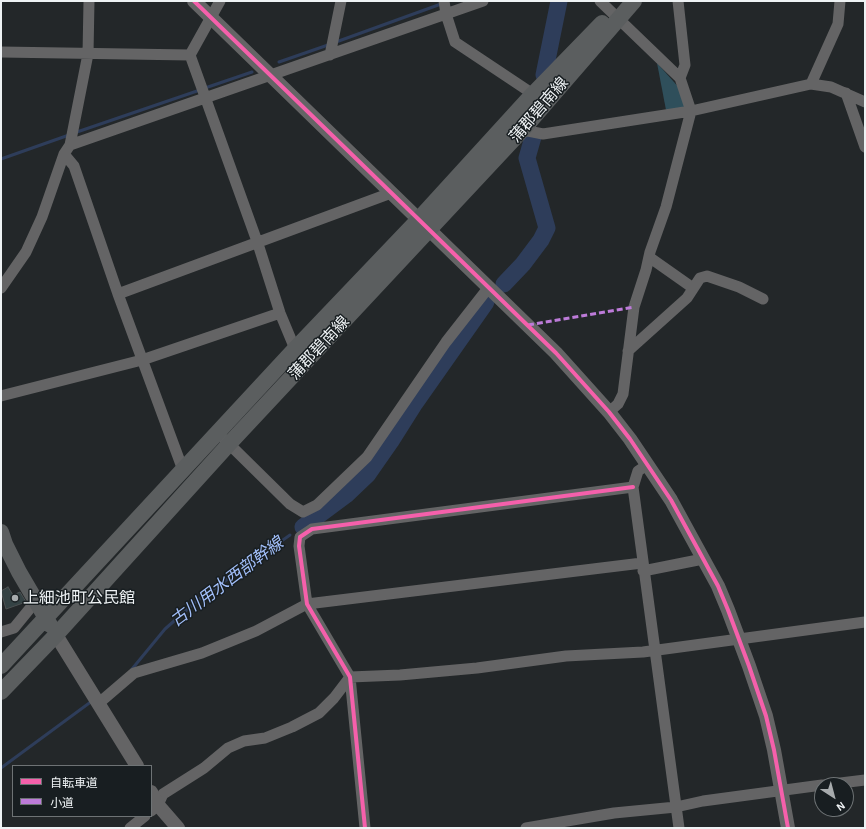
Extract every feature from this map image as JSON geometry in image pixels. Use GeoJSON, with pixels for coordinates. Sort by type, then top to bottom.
{"type":"FeatureCollection","features":[{"type":"Feature","properties":{"kind":"main road","name":"蒲郡碧南線"},"geometry":{"type":"LineString","coordinates":[[1,666],[183,470],[224,438],[425,225],[533,94],[618,11],[634,1]]}},
{"type":"Feature","properties":{"kind":"main road","name":"蒲郡碧南線"},"geometry":{"type":"LineString","coordinates":[[1,692],[56,635],[224,438],[295,349],[525,127],[618,11]]}},
{"type":"Feature","properties":{"kind":"main road"},"geometry":{"type":"LineString","coordinates":[[1,532],[5,544],[45,618],[56,635]]}},
{"type":"Feature","properties":{"kind":"street"},"geometry":{"type":"LineString","coordinates":[[1,288],[26,252],[42,217],[68,147],[74,127],[88,54],[89,1]]}},
{"type":"Feature","properties":{"kind":"street"},"geometry":{"type":"LineString","coordinates":[[194,1],[556,353],[609,412],[671,500],[718,586],[739,638],[766,716],[782,791],[788,828]]}},
{"type":"Feature","properties":{"kind":"street"},"geometry":{"type":"LineString","coordinates":[[220,1],[190,55],[258,244],[280,313],[295,349]]}},
{"type":"Feature","properties":{"kind":"street"},"geometry":{"type":"LineString","coordinates":[[330,53],[341,1]]}},
{"type":"Feature","properties":{"kind":"street"},"geometry":{"type":"LineString","coordinates":[[68,147],[204,93],[271,76],[445,8],[482,1]]}},
{"type":"Feature","properties":{"kind":"street"},"geometry":{"type":"LineString","coordinates":[[600,1],[618,11],[680,78],[691,111],[666,207],[634,307],[623,394],[618,404],[609,412]]}},
{"type":"Feature","properties":{"kind":"street"},"geometry":{"type":"LineString","coordinates":[[678,1],[685,65],[680,78]]}},
{"type":"Feature","properties":{"kind":"street"},"geometry":{"type":"LineString","coordinates":[[811,84],[838,24],[840,1]]}},
{"type":"Feature","properties":{"kind":"street"},"geometry":{"type":"LineString","coordinates":[[445,8],[456,42],[533,94]]}},
{"type":"Feature","properties":{"kind":"street"},"geometry":{"type":"LineString","coordinates":[[1,52],[190,55]]}},
{"type":"Feature","properties":{"kind":"street"},"geometry":{"type":"LineString","coordinates":[[525,127],[528,131],[543,134],[691,111],[811,84],[831,87],[865,102]]}},
{"type":"Feature","properties":{"kind":"street"},"geometry":{"type":"LineString","coordinates":[[846,93],[865,147]]}},
{"type":"Feature","properties":{"kind":"street"},"geometry":{"type":"LineString","coordinates":[[68,147],[118,294],[183,470]]}},
{"type":"Feature","properties":{"kind":"street"},"geometry":{"type":"LineString","coordinates":[[118,294],[258,244],[391,193]]}},
{"type":"Feature","properties":{"kind":"street"},"geometry":{"type":"LineString","coordinates":[[649,257],[693,288]]}},
{"type":"Feature","properties":{"kind":"street"},"geometry":{"type":"LineString","coordinates":[[628,351],[687,298],[700,278],[707,276],[739,287],[763,299]]}},
{"type":"Feature","properties":{"kind":"street"},"geometry":{"type":"LineString","coordinates":[[224,438],[290,504],[303,512],[318,505],[367,457],[446,342],[489,287]]}},
{"type":"Feature","properties":{"kind":"street"},"geometry":{"type":"LineString","coordinates":[[1,396],[142,360],[280,313]]}},
{"type":"Feature","properties":{"kind":"street"},"geometry":{"type":"LineString","coordinates":[[647,465],[638,471],[633,487],[679,828]]}},
{"type":"Feature","properties":{"kind":"street"},"geometry":{"type":"LineString","coordinates":[[366,828],[350,677],[307,604],[299,546],[300,537],[312,529],[633,487]]}},
{"type":"Feature","properties":{"kind":"street"},"geometry":{"type":"LineString","coordinates":[[99,703],[134,673],[202,653],[256,631],[307,604],[643,567],[703,558]]}},
{"type":"Feature","properties":{"kind":"street"},"geometry":{"type":"LineString","coordinates":[[1,632],[14,628],[36,601]]}},
{"type":"Feature","properties":{"kind":"street"},"geometry":{"type":"LineString","coordinates":[[350,677],[400,675],[477,668],[566,656],[643,652],[656,649],[865,622]]}},
{"type":"Feature","properties":{"kind":"street"},"geometry":{"type":"LineString","coordinates":[[56,635],[136,765]]}},
{"type":"Feature","properties":{"kind":"street"},"geometry":{"type":"LineString","coordinates":[[154,808],[163,794],[204,768],[228,748],[244,741],[266,738],[319,713],[334,698],[350,677]]}},
{"type":"Feature","properties":{"kind":"street"},"geometry":{"type":"LineString","coordinates":[[854,781],[865,780]]}},
{"type":"Feature","properties":{"kind":"street"},"geometry":{"type":"LineString","coordinates":[[526,828],[614,813],[676,807],[703,801],[814,786]]}},
{"type":"Feature","properties":{"kind":"street"},"geometry":{"type":"LineString","coordinates":[[152,797],[154,808],[178,828]]}},
{"type":"Feature","properties":{"kind":"street"},"geometry":{"type":"LineString","coordinates":[[130,828],[144,817]]}},
{"type":"Feature","properties":{"kind":"shaded area"},"geometry":{"type":"Polygon","coordinates":[[[657,63],[682,91],[687,108],[666,110],[657,63]]]}},
{"type":"Feature","properties":{"kind":"building","name":"上細池町公民館"},"geometry":{"type":"Polygon","coordinates":[[[8,587],[13,595],[20,592],[26,602],[6,609],[1,591],[8,587]]]}},
{"type":"Feature","properties":{"kind":"waterway","name":"古川用水西部幹線"},"geometry":{"type":"LineString","coordinates":[[544,75],[559,1]]}},
{"type":"Feature","properties":{"kind":"waterway"},"geometry":{"type":"LineString","coordinates":[[336,42],[441,4]]}},
{"type":"Feature","properties":{"kind":"waterway"},"geometry":{"type":"LineString","coordinates":[[279,62],[328,45]]}},
{"type":"Feature","properties":{"kind":"waterway"},"geometry":{"type":"LineString","coordinates":[[205,88],[252,72]]}},
{"type":"Feature","properties":{"kind":"waterway"},"geometry":{"type":"LineString","coordinates":[[74,133],[200,90]]}},
{"type":"Feature","properties":{"kind":"waterway"},"geometry":{"type":"LineString","coordinates":[[1,159],[69,135]]}},
{"type":"Feature","properties":{"kind":"waterway","name":"古川用水西部幹線"},"geometry":{"type":"LineString","coordinates":[[504,284],[523,264],[541,240],[547,228],[527,158],[533,137]]}},
{"type":"Feature","properties":{"kind":"waterway","name":"古川用水西部幹線"},"geometry":{"type":"LineString","coordinates":[[303,527],[346,495],[368,474],[415,403],[486,302]]}},
{"type":"Feature","properties":{"kind":"waterway","name":"古川用水西部幹線"},"geometry":{"type":"LineString","coordinates":[[132,669],[165,629],[198,600],[290,535]]}},
{"type":"Feature","properties":{"kind":"waterway","name":"古川用水西部幹線"},"geometry":{"type":"LineString","coordinates":[[1,768],[92,701]]}},
{"type":"Feature","properties":{"kind":"marked path"},"geometry":{"type":"LineString","coordinates":[[528,325],[634,307]]}},
{"type":"Feature","properties":{"kind":"cycle path"},"geometry":{"type":"LineString","coordinates":[[194,1],[556,353],[609,412],[630,439],[671,500],[718,586],[728,610],[766,716],[774,750],[788,828]]}},
{"type":"Feature","properties":{"kind":"cycle path"},"geometry":{"type":"LineString","coordinates":[[365,828],[350,677],[307,604],[299,546],[300,537],[312,529],[633,487]]}},
{"type":"Feature","properties":{"kind":"place","name":"上細池町公民館"},"geometry":{"type":"Point","coordinates":[15,598]}}]}
